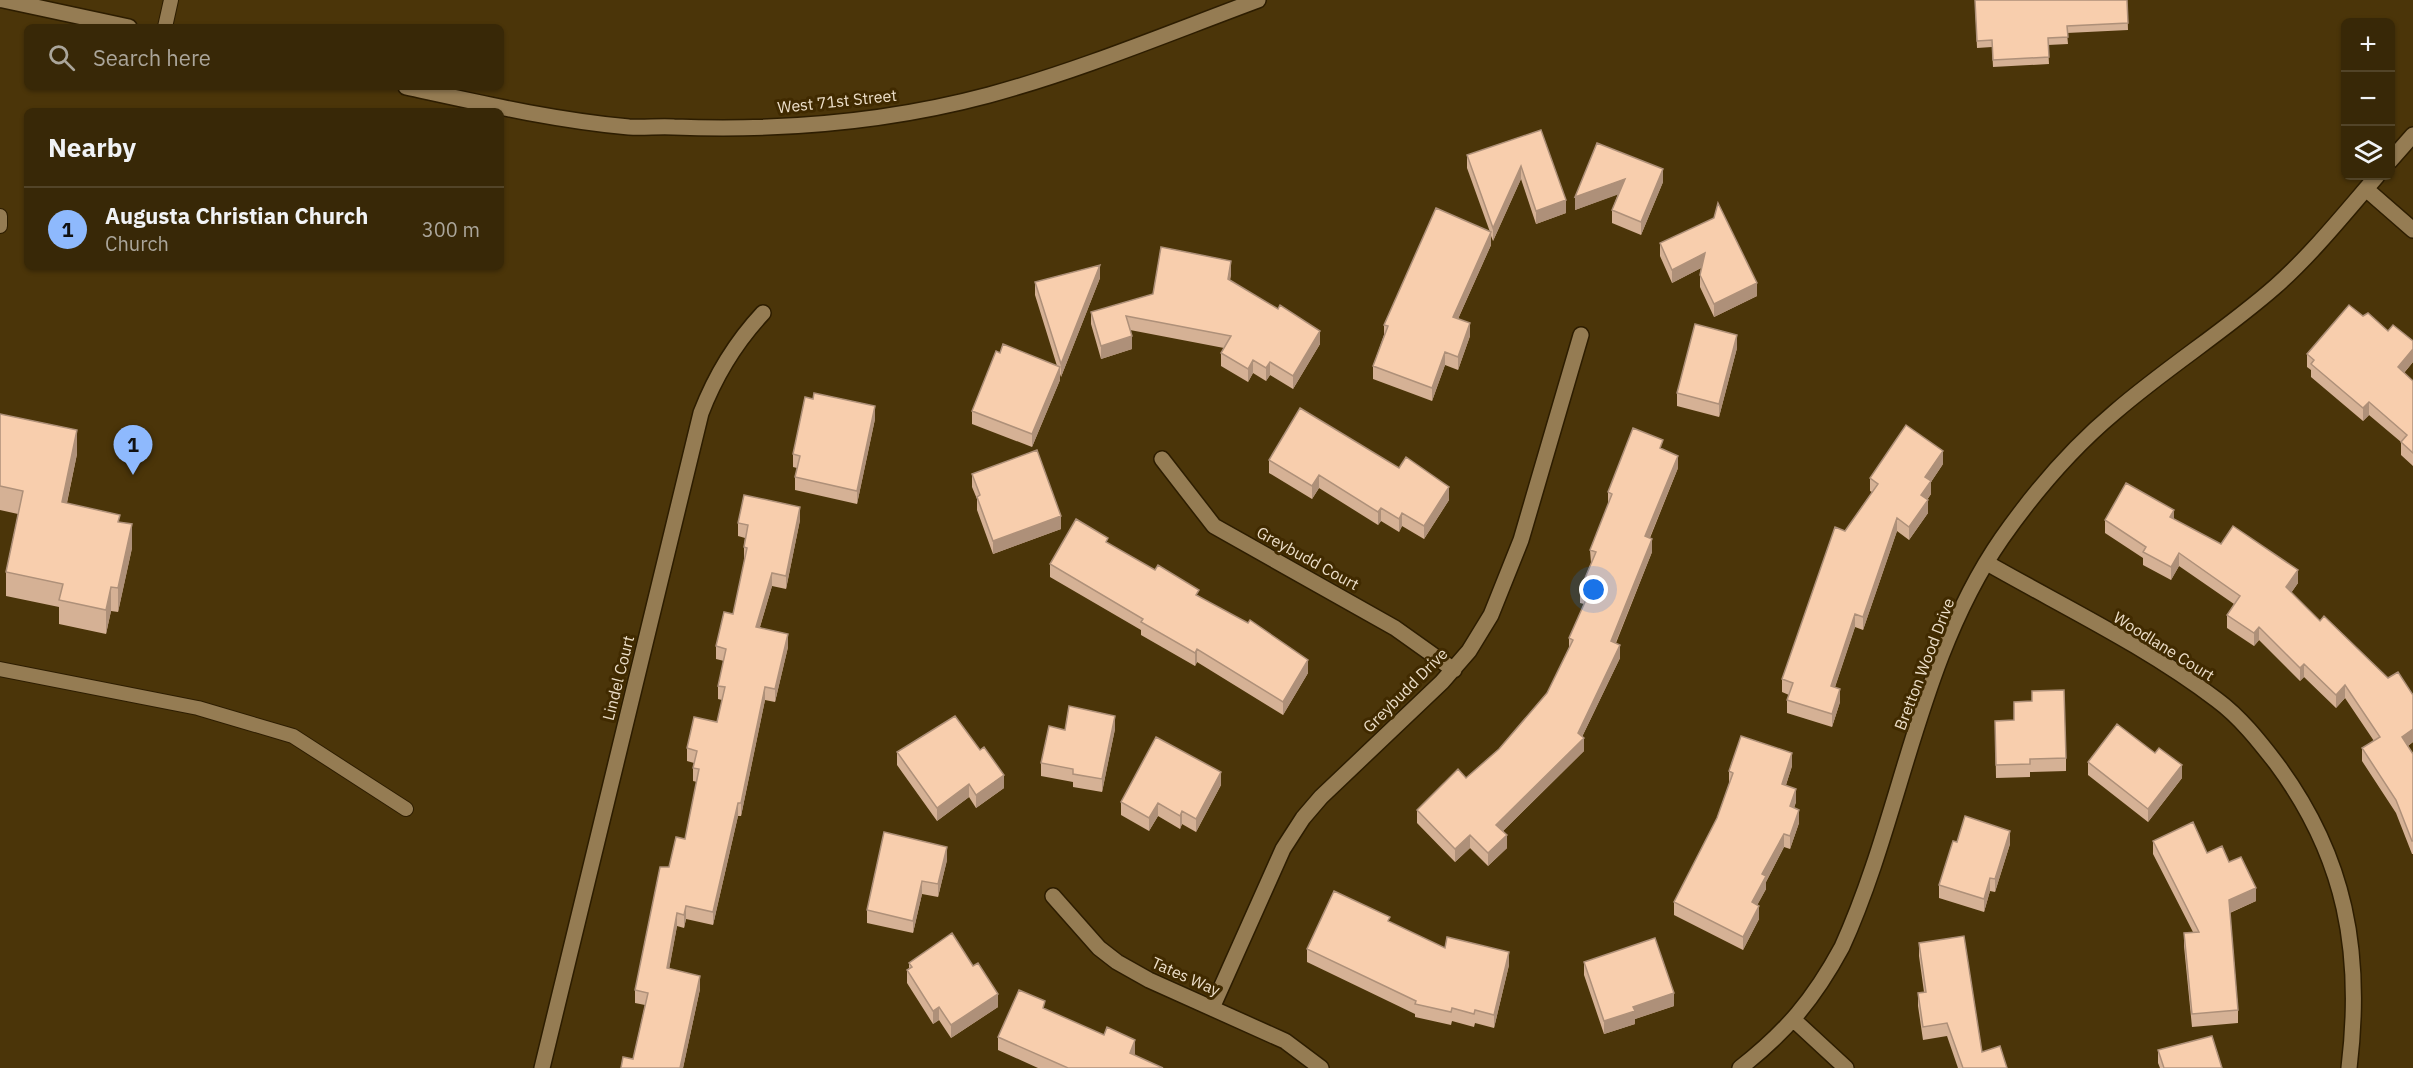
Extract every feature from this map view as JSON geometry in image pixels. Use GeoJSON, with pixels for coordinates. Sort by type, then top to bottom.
{"type":"FeatureCollection","features":[{"type":"Feature","properties":{"kind":"street"},"geometry":{"type":"LineString","coordinates":[[3,0],[115,24]]}},
{"type":"Feature","properties":{"kind":"street","name":"West 71st Street"},"geometry":{"type":"LineString","coordinates":[[504,108],[535,115],[637,127],[777,127],[883,116],[987,95],[1059,74],[1258,0]]}},
{"type":"Feature","properties":{"kind":"street","name":"West 71st Street"},"geometry":{"type":"LineString","coordinates":[[420,90],[503,108]]}},
{"type":"Feature","properties":{"kind":"street"},"geometry":{"type":"LineString","coordinates":[[2395,156],[2413,135]]}},
{"type":"Feature","properties":{"kind":"street","name":"Bretton Wood Drive"},"geometry":{"type":"LineString","coordinates":[[1740,1068],[1765,1049],[1794,1020],[1829,972],[1847,936],[1943,655],[1987,563],[2030,499],[2081,443],[2127,402],[2277,285],[2374,180]]}},
{"type":"Feature","properties":{"kind":"street"},"geometry":{"type":"LineString","coordinates":[[2366,189],[2413,230]]}},
{"type":"Feature","properties":{"kind":"street","name":"Lindel Court"},"geometry":{"type":"LineString","coordinates":[[542,1068],[701,413],[715,378],[731,351],[763,313]]}},
{"type":"Feature","properties":{"kind":"street","name":"Greybudd Drive"},"geometry":{"type":"LineString","coordinates":[[1212,1008],[1283,849],[1303,818],[1321,797],[1454,670],[1479,636],[1498,599],[1527,519],[1581,335]]}},
{"type":"Feature","properties":{"kind":"street","name":"Greybudd Court"},"geometry":{"type":"LineString","coordinates":[[1162,459],[1214,526],[1395,628],[1454,670]]}},
{"type":"Feature","properties":{"kind":"street","name":"Woodlane Court"},"geometry":{"type":"LineString","coordinates":[[1987,563],[2168,665],[2218,700],[2261,744],[2289,781],[2306,806],[2326,846],[2345,904],[2355,981],[2349,1068]]}},
{"type":"Feature","properties":{"kind":"street","name":"Tates Way"},"geometry":{"type":"LineString","coordinates":[[1053,896],[1099,948],[1117,962],[1149,980],[1294,1046],[1321,1068]]}},
{"type":"Feature","properties":{"kind":"street"},"geometry":{"type":"LineString","coordinates":[[1794,1020],[1846,1068]]}},
{"type":"Feature","properties":{"kind":"lane"},"geometry":{"type":"LineString","coordinates":[[166,24],[171,0]]}},
{"type":"Feature","properties":{"kind":"lane"},"geometry":{"type":"LineString","coordinates":[[0,216],[0,226]]}},
{"type":"Feature","properties":{"kind":"lane"},"geometry":{"type":"LineString","coordinates":[[0,669],[198,708],[293,736],[406,809]]}},
{"type":"Feature","properties":{"kind":"building"},"geometry":{"type":"Polygon","coordinates":[[[1975,0],[2127,0],[2128,23],[2067,26],[2068,37],[2048,38],[2049,57],[1993,60],[1992,40],[1977,41],[1975,0]]]}},
{"type":"Feature","properties":{"kind":"building"},"geometry":{"type":"Polygon","coordinates":[[[1541,130],[1566,200],[1536,211],[1521,166],[1493,228],[1467,155],[1541,130]]]}},
{"type":"Feature","properties":{"kind":"building"},"geometry":{"type":"Polygon","coordinates":[[[1597,143],[1663,169],[1641,222],[1612,210],[1625,179],[1575,197],[1597,143]]]}},
{"type":"Feature","properties":{"kind":"building"},"geometry":{"type":"Polygon","coordinates":[[[1718,203],[1757,283],[1714,304],[1700,275],[1705,253],[1672,270],[1660,243],[1714,218],[1718,203]]]}},
{"type":"Feature","properties":{"kind":"building"},"geometry":{"type":"Polygon","coordinates":[[[1436,208],[1491,232],[1453,317],[1470,323],[1458,357],[1445,352],[1432,388],[1373,366],[1388,326],[1384,325],[1436,208]]]}},
{"type":"Feature","properties":{"kind":"building"},"geometry":{"type":"Polygon","coordinates":[[[1161,247],[1231,261],[1228,279],[1278,309],[1280,305],[1320,331],[1293,376],[1270,362],[1266,368],[1253,360],[1248,369],[1221,353],[1231,336],[1126,316],[1132,336],[1101,346],[1091,312],[1153,294],[1161,247]]]}},
{"type":"Feature","properties":{"kind":"building"},"geometry":{"type":"Polygon","coordinates":[[[1100,265],[1061,364],[1035,282],[1100,265]]]}},
{"type":"Feature","properties":{"kind":"building"},"geometry":{"type":"Polygon","coordinates":[[[2349,305],[2363,316],[2368,313],[2388,331],[2393,325],[2413,341],[2413,349],[2398,367],[2413,381],[2413,453],[2401,442],[2407,435],[2369,402],[2363,408],[2311,364],[2314,360],[2307,354],[2349,305]]]}},
{"type":"Feature","properties":{"kind":"building"},"geometry":{"type":"Polygon","coordinates":[[[1695,324],[1737,335],[1719,404],[1677,393],[1695,324]]]}},
{"type":"Feature","properties":{"kind":"building"},"geometry":{"type":"Polygon","coordinates":[[[1003,344],[1060,367],[1032,434],[972,411],[996,351],[1000,353],[1003,344]]]}},
{"type":"Feature","properties":{"kind":"building"},"geometry":{"type":"Polygon","coordinates":[[[814,393],[875,406],[857,491],[795,477],[800,456],[793,454],[805,397],[813,399],[814,393]]]}},
{"type":"Feature","properties":{"kind":"building"},"geometry":{"type":"Polygon","coordinates":[[[1300,408],[1399,468],[1406,457],[1449,487],[1424,526],[1402,513],[1399,519],[1381,508],[1378,512],[1319,475],[1312,486],[1269,460],[1300,408]]]}},
{"type":"Feature","properties":{"kind":"building"},"geometry":{"type":"Polygon","coordinates":[[[0,414],[77,430],[62,502],[120,515],[118,522],[132,524],[118,588],[111,587],[106,610],[59,600],[63,584],[6,572],[23,491],[0,486],[0,414]]]}},
{"type":"Feature","properties":{"kind":"building"},"geometry":{"type":"Polygon","coordinates":[[[1906,425],[1943,451],[1925,477],[1931,481],[1921,495],[1928,500],[1909,527],[1897,518],[1863,617],[1855,614],[1831,686],[1840,689],[1832,714],[1787,700],[1793,683],[1782,679],[1835,527],[1845,531],[1878,484],[1870,478],[1906,425]]]}},
{"type":"Feature","properties":{"kind":"building"},"geometry":{"type":"Polygon","coordinates":[[[1633,428],[1663,440],[1660,448],[1678,456],[1645,536],[1652,539],[1611,641],[1620,645],[1578,733],[1584,738],[1496,825],[1507,835],[1488,853],[1470,835],[1455,849],[1417,810],[1458,769],[1466,778],[1499,749],[1547,693],[1573,640],[1569,638],[1589,593],[1580,590],[1596,552],[1590,550],[1612,494],[1608,492],[1633,428]]]}},
{"type":"Feature","properties":{"kind":"building"},"geometry":{"type":"Polygon","coordinates":[[[1037,450],[1061,516],[993,541],[977,497],[980,495],[972,474],[1037,450]]]}},
{"type":"Feature","properties":{"kind":"building"},"geometry":{"type":"Polygon","coordinates":[[[2126,483],[2174,510],[2170,517],[2221,544],[2233,526],[2298,570],[2286,587],[2320,621],[2324,616],[2388,678],[2398,672],[2413,695],[2413,729],[2402,737],[2413,754],[2413,841],[2396,800],[2362,748],[2380,737],[2345,685],[2336,695],[2304,664],[2300,668],[2259,627],[2254,633],[2227,615],[2240,596],[2179,553],[2171,567],[2143,552],[2146,547],[2105,520],[2126,483]]]}},
{"type":"Feature","properties":{"kind":"building"},"geometry":{"type":"Polygon","coordinates":[[[744,495],[800,507],[786,576],[772,573],[756,627],[788,634],[775,689],[765,687],[741,803],[738,803],[713,912],[686,906],[684,915],[677,913],[667,968],[700,976],[680,1068],[621,1068],[623,1057],[633,1059],[648,993],[635,990],[660,867],[669,867],[676,837],[685,839],[699,769],[693,768],[697,751],[687,748],[694,717],[717,722],[725,687],[718,686],[726,649],[716,646],[724,612],[733,614],[747,548],[744,547],[748,525],[738,523],[744,495]]]}},
{"type":"Feature","properties":{"kind":"building"},"geometry":{"type":"Polygon","coordinates":[[[1076,519],[1108,538],[1106,542],[1155,570],[1158,565],[1199,590],[1196,595],[1248,623],[1250,620],[1308,660],[1283,702],[1197,649],[1195,653],[1141,622],[1143,619],[1050,564],[1076,519]]]}},
{"type":"Feature","properties":{"kind":"building"},"geometry":{"type":"Polygon","coordinates":[[[2064,690],[2066,758],[2030,759],[2030,764],[1996,765],[1995,721],[2014,720],[2014,702],[2032,701],[2032,691],[2064,690]]]}},
{"type":"Feature","properties":{"kind":"building"},"geometry":{"type":"Polygon","coordinates":[[[1069,706],[1115,716],[1102,779],[1073,774],[1073,769],[1041,763],[1049,726],[1065,730],[1069,706]]]}},
{"type":"Feature","properties":{"kind":"building"},"geometry":{"type":"Polygon","coordinates":[[[955,716],[980,750],[984,747],[1004,775],[976,795],[969,784],[937,808],[897,752],[955,716]]]}},
{"type":"Feature","properties":{"kind":"building"},"geometry":{"type":"Polygon","coordinates":[[[2117,724],[2155,753],[2159,748],[2182,765],[2148,809],[2088,762],[2117,724]]]}},
{"type":"Feature","properties":{"kind":"building"},"geometry":{"type":"Polygon","coordinates":[[[1741,736],[1792,753],[1782,784],[1796,789],[1790,806],[1799,810],[1790,836],[1784,834],[1762,874],[1766,876],[1752,902],[1759,906],[1743,937],[1674,902],[1717,818],[1733,773],[1729,771],[1741,736]]]}},
{"type":"Feature","properties":{"kind":"building"},"geometry":{"type":"Polygon","coordinates":[[[1156,737],[1221,772],[1196,819],[1182,811],[1180,816],[1158,803],[1149,818],[1121,802],[1156,737]]]}},
{"type":"Feature","properties":{"kind":"building"},"geometry":{"type":"Polygon","coordinates":[[[1965,816],[2010,831],[1995,879],[1990,878],[1984,899],[1939,885],[1953,841],[1957,842],[1965,816]]]}},
{"type":"Feature","properties":{"kind":"building"},"geometry":{"type":"Polygon","coordinates":[[[2193,822],[2207,853],[2222,846],[2229,862],[2241,857],[2256,888],[2229,900],[2238,1010],[2192,1014],[2184,933],[2199,932],[2153,841],[2193,822]]]}},
{"type":"Feature","properties":{"kind":"building"},"geometry":{"type":"Polygon","coordinates":[[[884,832],[947,847],[938,884],[922,881],[913,921],[867,910],[884,832]]]}},
{"type":"Feature","properties":{"kind":"building"},"geometry":{"type":"Polygon","coordinates":[[[1334,891],[1390,917],[1388,921],[1445,948],[1447,937],[1509,952],[1494,1015],[1475,1010],[1474,1014],[1452,1008],[1451,1012],[1415,1004],[1416,1001],[1307,949],[1334,891]]]}},
{"type":"Feature","properties":{"kind":"building"},"geometry":{"type":"Polygon","coordinates":[[[952,933],[973,966],[978,963],[998,994],[951,1025],[939,1007],[933,1011],[907,970],[912,967],[909,963],[952,933]]]}},
{"type":"Feature","properties":{"kind":"building"},"geometry":{"type":"Polygon","coordinates":[[[1964,936],[1982,1052],[2000,1046],[2007,1068],[1963,1068],[1947,1023],[1923,1027],[1918,993],[1926,992],[1919,943],[1964,936]]]}},
{"type":"Feature","properties":{"kind":"building"},"geometry":{"type":"Polygon","coordinates":[[[1655,938],[1674,993],[1633,1007],[1635,1011],[1604,1021],[1584,962],[1655,938]]]}},
{"type":"Feature","properties":{"kind":"building"},"geometry":{"type":"Polygon","coordinates":[[[1019,990],[1045,1001],[1043,1008],[1104,1035],[1107,1027],[1135,1040],[1130,1053],[1163,1068],[1068,1068],[998,1037],[1019,990]]]}},
{"type":"Feature","properties":{"kind":"building"},"geometry":{"type":"Polygon","coordinates":[[[2212,1036],[2222,1068],[2164,1068],[2158,1050],[2212,1036]]]}},
{"type":"Feature","properties":{"kind":"place","name":"Augusta Christian Church"},"geometry":{"type":"Point","coordinates":[133,475]}}]}
